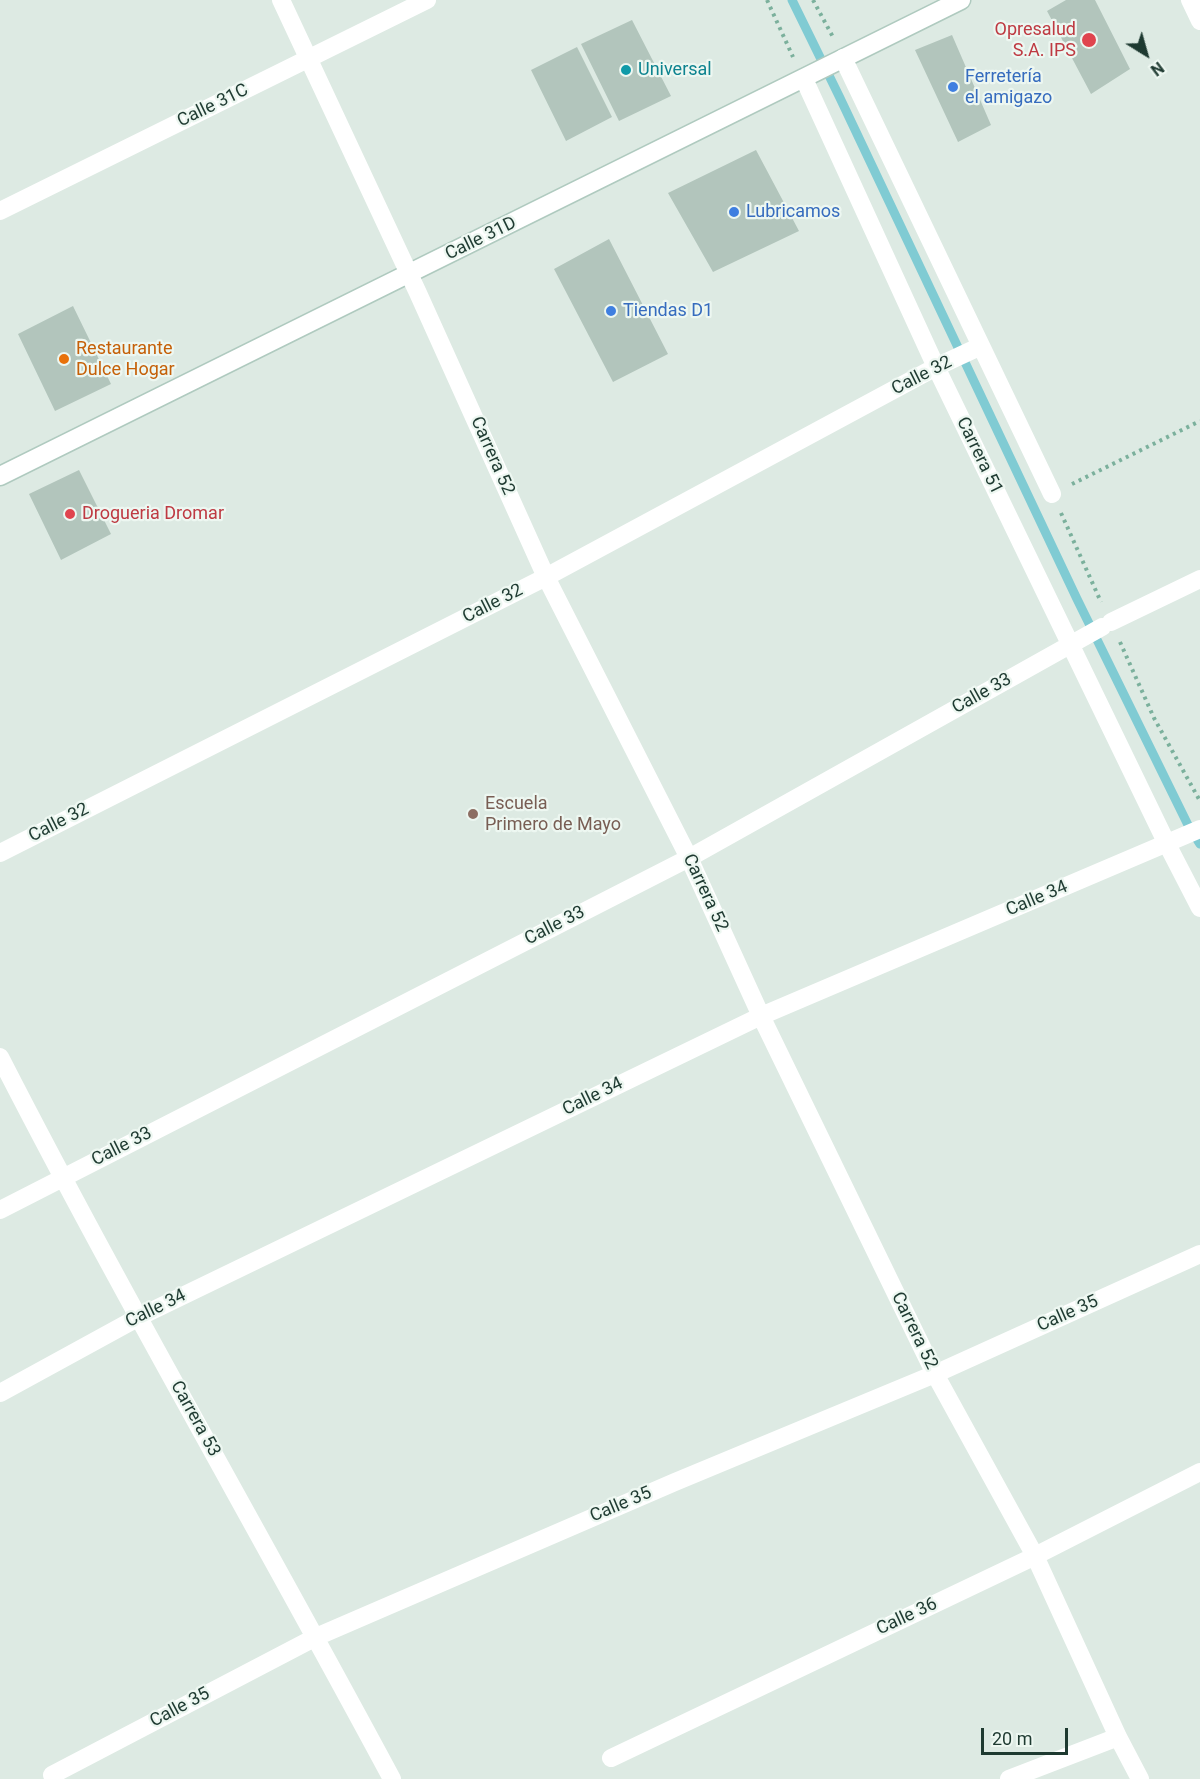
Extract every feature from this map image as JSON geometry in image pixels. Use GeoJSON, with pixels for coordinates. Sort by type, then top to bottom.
{"type":"FeatureCollection","features":[{"type":"Feature","properties":{"kind":"street","name":"Carrera 52"},"geometry":{"type":"LineString","coordinates":[[281,0],[310,58],[546,576],[689,858],[761,1016],[935,1374],[1035,1556],[1118,1737],[1140,1779]]}},
{"type":"Feature","properties":{"kind":"street","name":"Calle 31C"},"geometry":{"type":"LineString","coordinates":[[0,211],[426,0]]}},
{"type":"Feature","properties":{"kind":"street","name":"Calle 31D"},"geometry":{"type":"LineString","coordinates":[[0,476],[804,79],[938,5],[961,0]]}},
{"type":"Feature","properties":{"kind":"street"},"geometry":{"type":"LineString","coordinates":[[1190,0],[1200,21]]}},
{"type":"Feature","properties":{"kind":"street"},"geometry":{"type":"LineString","coordinates":[[843,58],[977,348],[1052,494]]}},
{"type":"Feature","properties":{"kind":"street","name":"Carrera 51"},"geometry":{"type":"LineString","coordinates":[[804,79],[1075,643],[1173,841],[1200,908]]}},
{"type":"Feature","properties":{"kind":"street","name":"Calle 32"},"geometry":{"type":"LineString","coordinates":[[0,853],[546,576],[941,364],[977,348]]}},
{"type":"Feature","properties":{"kind":"street","name":"Calle 33"},"geometry":{"type":"LineString","coordinates":[[0,1210],[689,858],[1106,624],[1200,579]]}},
{"type":"Feature","properties":{"kind":"street","name":"Calle 34"},"geometry":{"type":"LineString","coordinates":[[0,1393],[139,1317],[761,1016],[1200,829]]}},
{"type":"Feature","properties":{"kind":"street","name":"Carrera 53"},"geometry":{"type":"LineString","coordinates":[[0,1058],[62,1178],[392,1779]]}},
{"type":"Feature","properties":{"kind":"street","name":"Calle 35"},"geometry":{"type":"LineString","coordinates":[[52,1775],[316,1637],[665,1486],[935,1374],[1200,1254]]}},
{"type":"Feature","properties":{"kind":"street","name":"Calle 36"},"geometry":{"type":"LineString","coordinates":[[611,1758],[1035,1556],[1200,1472]]}},
{"type":"Feature","properties":{"kind":"street"},"geometry":{"type":"LineString","coordinates":[[1009,1779],[1118,1737]]}},
{"type":"Feature","properties":{"kind":"path"},"geometry":{"type":"LineString","coordinates":[[767,0],[804,79]]}},
{"type":"Feature","properties":{"kind":"path"},"geometry":{"type":"LineString","coordinates":[[813,0],[843,58]]}},
{"type":"Feature","properties":{"kind":"path"},"geometry":{"type":"LineString","coordinates":[[1200,421],[1052,494],[1106,624],[1200,801]]}},
{"type":"Feature","properties":{"kind":"building","name":"Opresalud S.A. IPS"},"geometry":{"type":"Polygon","coordinates":[[[1066,0],[1095,0],[1130,69],[1091,94],[1047,11],[1066,0]]]}},
{"type":"Feature","properties":{"kind":"building","name":"Universal"},"geometry":{"type":"Polygon","coordinates":[[[632,20],[671,96],[619,121],[581,44],[632,20]]]}},
{"type":"Feature","properties":{"kind":"building","name":"Ferretería el amigazo"},"geometry":{"type":"Polygon","coordinates":[[[952,35],[991,125],[958,142],[915,50],[952,35]]]}},
{"type":"Feature","properties":{"kind":"building"},"geometry":{"type":"Polygon","coordinates":[[[577,47],[612,117],[566,141],[531,70],[577,47]]]}},
{"type":"Feature","properties":{"kind":"building","name":"Lubricamos"},"geometry":{"type":"Polygon","coordinates":[[[756,150],[799,231],[713,272],[668,193],[756,150]]]}},
{"type":"Feature","properties":{"kind":"building","name":"Tiendas D1"},"geometry":{"type":"Polygon","coordinates":[[[609,239],[668,354],[613,382],[554,269],[609,239]]]}},
{"type":"Feature","properties":{"kind":"building","name":"Restaurante Dulce Hogar"},"geometry":{"type":"Polygon","coordinates":[[[73,306],[111,384],[55,411],[18,334],[73,306]]]}},
{"type":"Feature","properties":{"kind":"building","name":"Drogueria Dromar"},"geometry":{"type":"Polygon","coordinates":[[[79,470],[111,534],[61,560],[29,494],[79,470]]]}},
{"type":"Feature","properties":{"kind":"waterway"},"geometry":{"type":"LineString","coordinates":[[792,0],[1077,599],[1188,825],[1200,844]]}},
{"type":"Feature","properties":{"kind":"place","name":"Opresalud S.A. IPS"},"geometry":{"type":"Point","coordinates":[1089,40]}},
{"type":"Feature","properties":{"kind":"place","name":"Universal"},"geometry":{"type":"Point","coordinates":[626,70]}},
{"type":"Feature","properties":{"kind":"place","name":"Ferretería el amigazo"},"geometry":{"type":"Point","coordinates":[953,87]}},
{"type":"Feature","properties":{"kind":"place","name":"Lubricamos"},"geometry":{"type":"Point","coordinates":[734,212]}},
{"type":"Feature","properties":{"kind":"place","name":"Tiendas D1"},"geometry":{"type":"Point","coordinates":[611,311]}},
{"type":"Feature","properties":{"kind":"place","name":"Restaurante Dulce Hogar"},"geometry":{"type":"Point","coordinates":[64,359]}},
{"type":"Feature","properties":{"kind":"place","name":"Drogueria Dromar"},"geometry":{"type":"Point","coordinates":[70,514]}},
{"type":"Feature","properties":{"kind":"place","name":"Escuela Primero de Mayo"},"geometry":{"type":"Point","coordinates":[473,814]}}]}
